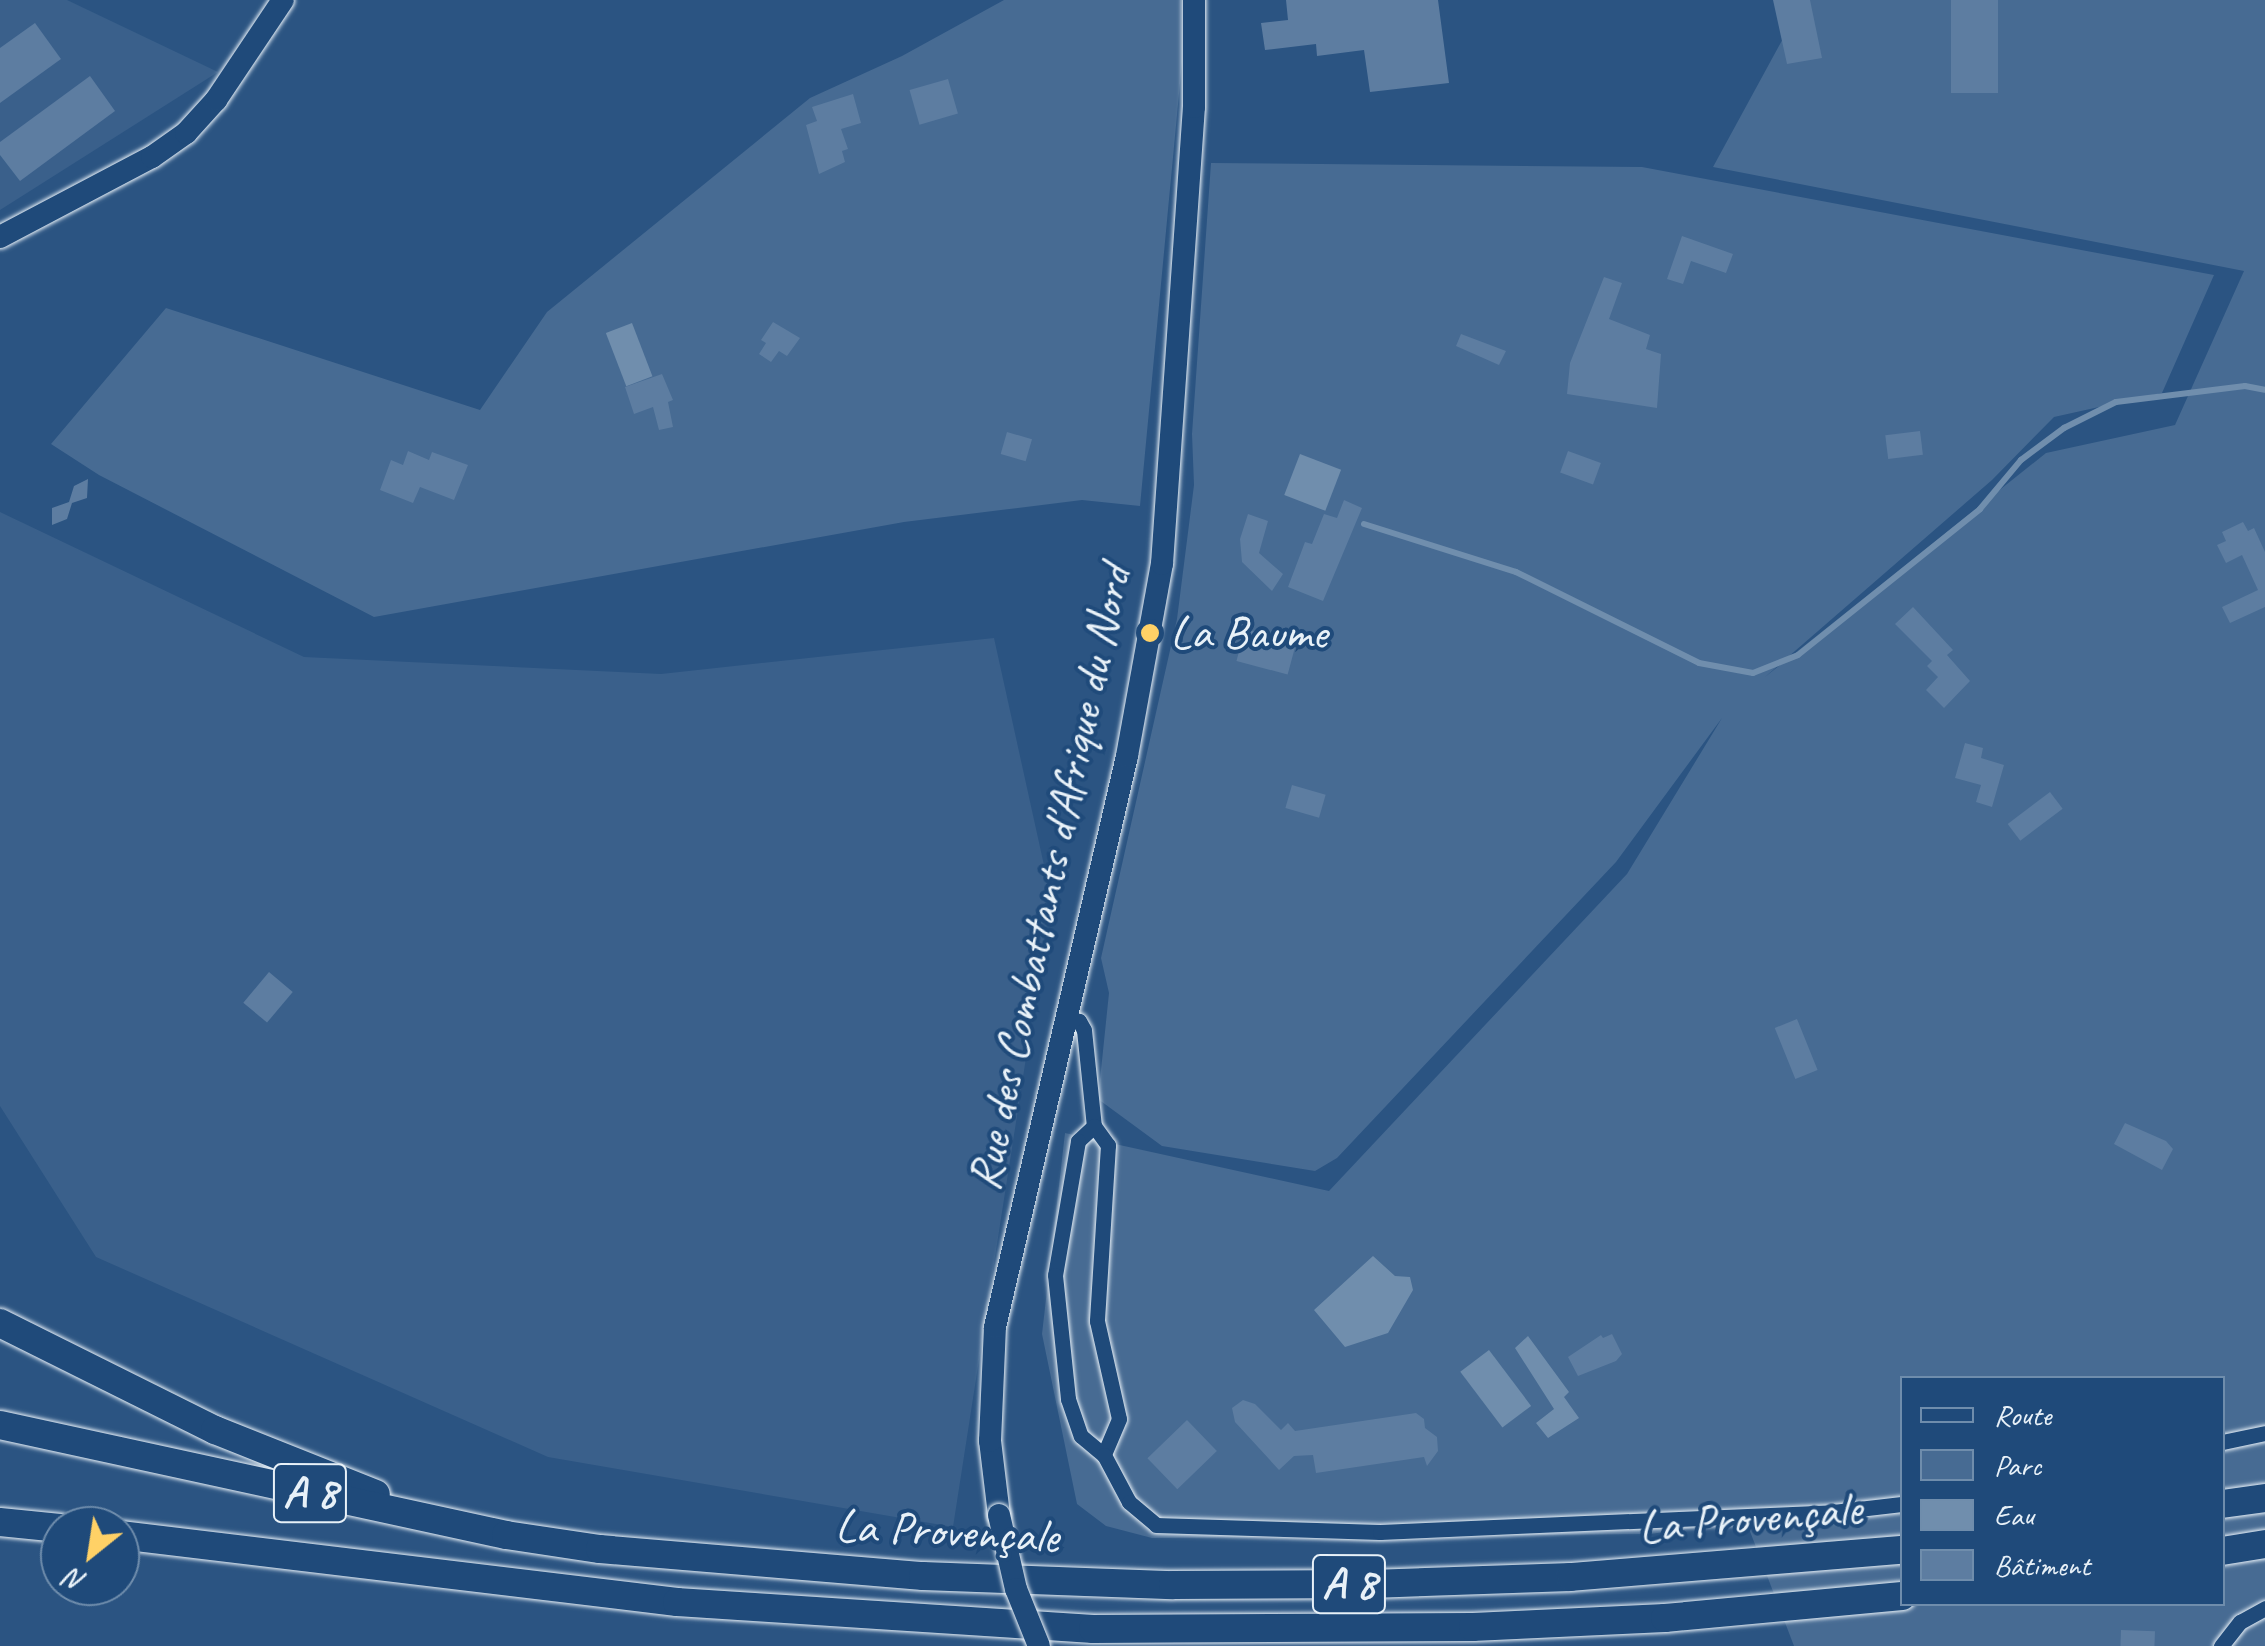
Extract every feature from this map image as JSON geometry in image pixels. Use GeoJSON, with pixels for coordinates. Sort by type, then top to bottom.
{"type":"FeatureCollection","features":[{"type":"Feature","properties":{"kind":"highway"},"geometry":{"type":"LineString","coordinates":[[0,1322],[216,1430],[452,1525]]}},
{"type":"Feature","properties":{"kind":"highway","name":"La Provençale"},"geometry":{"type":"LineString","coordinates":[[0,1425],[452,1525],[600,1550],[779,1566],[1173,1585],[1572,1577],[1900,1550]]}},
{"type":"Feature","properties":{"kind":"highway"},"geometry":{"type":"LineString","coordinates":[[2225,1504],[2265,1498]]}},
{"type":"Feature","properties":{"kind":"highway"},"geometry":{"type":"LineString","coordinates":[[0,1522],[40,1526]]}},
{"type":"Feature","properties":{"kind":"highway","name":"La Provençale"},"geometry":{"type":"LineString","coordinates":[[140,1537],[678,1602],[1093,1628],[1357,1630],[1547,1624],[1900,1596]]}},
{"type":"Feature","properties":{"kind":"highway"},"geometry":{"type":"LineString","coordinates":[[2225,1551],[2265,1544]]}},
{"type":"Feature","properties":{"kind":"main road"},"geometry":{"type":"LineString","coordinates":[[0,237],[152,158],[186,133],[216,100],[283,0]]}},
{"type":"Feature","properties":{"kind":"main road","name":"Rue des Combattants d'Afrique du Nord"},"geometry":{"type":"LineString","coordinates":[[1038,1646],[1016,1589],[998,1515],[990,1441],[995,1327],[1127,756],[1162,564],[1194,107],[1194,0]]}},
{"type":"Feature","properties":{"kind":"street"},"geometry":{"type":"LineString","coordinates":[[1064,1018],[1080,1022],[1084,1030],[1094,1126],[1108,1145],[1097,1321],[1119,1418],[1104,1455]]}},
{"type":"Feature","properties":{"kind":"street"},"geometry":{"type":"LineString","coordinates":[[1094,1126],[1078,1141],[1055,1275],[1068,1398],[1080,1436],[1104,1455],[1129,1502],[1156,1525],[1176,1529],[1380,1532],[1833,1512],[1900,1504]]}},
{"type":"Feature","properties":{"kind":"street"},"geometry":{"type":"LineString","coordinates":[[2225,1441],[2265,1433]]}},
{"type":"Feature","properties":{"kind":"street"},"geometry":{"type":"LineString","coordinates":[[2221,1646],[2240,1622],[2265,1608]]}},
{"type":"Feature","properties":{"kind":"shaded area"},"geometry":{"type":"Polygon","coordinates":[[[0,0],[67,0],[218,72],[0,210],[0,0]]]}},
{"type":"Feature","properties":{"kind":"shaded area"},"geometry":{"type":"Polygon","coordinates":[[[0,512],[304,657],[661,674],[994,638],[1051,897],[953,1527],[548,1457],[96,1257],[0,1106],[0,512]]]}},
{"type":"Feature","properties":{"kind":"green space"},"geometry":{"type":"Polygon","coordinates":[[[1004,0],[1181,0],[1182,62],[1140,506],[1082,500],[904,522],[374,617],[99,475],[51,444],[166,308],[480,410],[547,312],[810,98],[902,56],[1004,0]]]}},
{"type":"Feature","properties":{"kind":"green space"},"geometry":{"type":"Polygon","coordinates":[[[1804,0],[2265,0],[2265,1646],[1794,1646],[1746,1521],[1650,1534],[1152,1538],[1106,1526],[1077,1504],[1042,1334],[1065,1133],[1329,1191],[1627,874],[1722,718],[1616,862],[1337,1158],[1315,1171],[1162,1146],[1098,1099],[1109,993],[1101,958],[1177,619],[1194,485],[1192,434],[1211,163],[1642,167],[2214,275],[2162,393],[2054,417],[1992,480],[1765,677],[2046,453],[2175,425],[2244,271],[1713,167],[1804,0]]]}},
{"type":"Feature","properties":{"kind":"water"},"geometry":{"type":"Polygon","coordinates":[[[632,323],[652,376],[626,386],[606,333],[632,323]]]}},
{"type":"Feature","properties":{"kind":"water"},"geometry":{"type":"Polygon","coordinates":[[[1300,454],[1341,470],[1325,511],[1284,495],[1300,454]]]}},
{"type":"Feature","properties":{"kind":"water"},"geometry":{"type":"Polygon","coordinates":[[[1373,1256],[1395,1276],[1410,1277],[1413,1290],[1388,1333],[1345,1347],[1314,1310],[1373,1256]]]}},
{"type":"Feature","properties":{"kind":"water"},"geometry":{"type":"Polygon","coordinates":[[[1528,1336],[1569,1392],[1564,1397],[1579,1418],[1548,1438],[1536,1423],[1554,1409],[1515,1348],[1528,1336]]]}},
{"type":"Feature","properties":{"kind":"water"},"geometry":{"type":"Polygon","coordinates":[[[1489,1350],[1531,1406],[1502,1428],[1460,1372],[1489,1350]]]}},
{"type":"Feature","properties":{"kind":"building"},"geometry":{"type":"Polygon","coordinates":[[[1286,0],[1438,0],[1449,83],[1370,92],[1364,50],[1317,56],[1316,44],[1265,50],[1261,23],[1288,20],[1286,0]]]}},
{"type":"Feature","properties":{"kind":"building"},"geometry":{"type":"Polygon","coordinates":[[[1773,0],[1810,0],[1822,58],[1787,64],[1773,0]]]}},
{"type":"Feature","properties":{"kind":"building"},"geometry":{"type":"Polygon","coordinates":[[[1951,0],[1998,0],[1998,93],[1951,93],[1951,0]]]}},
{"type":"Feature","properties":{"kind":"building"},"geometry":{"type":"Polygon","coordinates":[[[35,23],[61,59],[0,103],[0,48],[35,23]]]}},
{"type":"Feature","properties":{"kind":"building"},"geometry":{"type":"Polygon","coordinates":[[[90,76],[115,111],[20,181],[0,155],[0,142],[90,76]]]}},
{"type":"Feature","properties":{"kind":"building"},"geometry":{"type":"Polygon","coordinates":[[[948,79],[958,114],[919,125],[910,90],[948,79]]]}},
{"type":"Feature","properties":{"kind":"building"},"geometry":{"type":"Polygon","coordinates":[[[853,94],[861,123],[841,129],[848,149],[842,151],[845,162],[819,174],[806,125],[817,121],[812,107],[853,94]]]}},
{"type":"Feature","properties":{"kind":"building"},"geometry":{"type":"Polygon","coordinates":[[[1682,236],[1733,254],[1726,273],[1691,261],[1683,284],[1667,279],[1682,236]]]}},
{"type":"Feature","properties":{"kind":"building"},"geometry":{"type":"Polygon","coordinates":[[[1604,277],[1622,283],[1609,319],[1650,335],[1646,349],[1661,354],[1657,408],[1567,394],[1570,363],[1604,277]]]}},
{"type":"Feature","properties":{"kind":"building"},"geometry":{"type":"Polygon","coordinates":[[[773,322],[800,338],[787,356],[779,351],[771,362],[759,354],[766,343],[761,340],[773,322]]]}},
{"type":"Feature","properties":{"kind":"building"},"geometry":{"type":"Polygon","coordinates":[[[1461,334],[1506,351],[1499,365],[1456,346],[1461,334]]]}},
{"type":"Feature","properties":{"kind":"building"},"geometry":{"type":"Polygon","coordinates":[[[662,374],[673,400],[668,402],[673,427],[659,430],[653,407],[634,414],[625,387],[662,374]]]}},
{"type":"Feature","properties":{"kind":"building"},"geometry":{"type":"Polygon","coordinates":[[[1920,431],[1923,455],[1888,459],[1885,435],[1920,431]]]}},
{"type":"Feature","properties":{"kind":"building"},"geometry":{"type":"Polygon","coordinates":[[[1007,432],[1032,439],[1026,461],[1001,454],[1007,432]]]}},
{"type":"Feature","properties":{"kind":"building"},"geometry":{"type":"Polygon","coordinates":[[[408,451],[429,460],[432,452],[468,465],[454,500],[420,487],[413,503],[380,490],[391,460],[403,465],[408,451]]]}},
{"type":"Feature","properties":{"kind":"building"},"geometry":{"type":"Polygon","coordinates":[[[1568,451],[1601,463],[1593,485],[1560,473],[1568,451]]]}},
{"type":"Feature","properties":{"kind":"building"},"geometry":{"type":"Polygon","coordinates":[[[88,479],[87,498],[72,503],[67,519],[52,525],[52,508],[69,502],[74,486],[88,479]]]}},
{"type":"Feature","properties":{"kind":"building"},"geometry":{"type":"Polygon","coordinates":[[[1344,500],[1362,508],[1323,601],[1288,587],[1305,542],[1312,544],[1324,514],[1337,518],[1344,500]]]}},
{"type":"Feature","properties":{"kind":"building"},"geometry":{"type":"Polygon","coordinates":[[[1248,514],[1268,521],[1259,553],[1283,574],[1272,591],[1242,562],[1240,539],[1248,514]]]}},
{"type":"Feature","properties":{"kind":"building"},"geometry":{"type":"Polygon","coordinates":[[[2243,522],[2248,531],[2254,528],[2265,552],[2265,607],[2230,623],[2222,607],[2258,590],[2242,555],[2226,563],[2217,545],[2226,541],[2222,532],[2243,522]]]}},
{"type":"Feature","properties":{"kind":"building"},"geometry":{"type":"Polygon","coordinates":[[[1913,607],[1953,650],[1947,655],[1970,681],[1944,708],[1926,690],[1938,677],[1927,666],[1932,661],[1895,624],[1913,607]]]}},
{"type":"Feature","properties":{"kind":"building"},"geometry":{"type":"Polygon","coordinates":[[[1245,629],[1296,643],[1288,675],[1236,661],[1245,629]]]}},
{"type":"Feature","properties":{"kind":"building"},"geometry":{"type":"Polygon","coordinates":[[[1965,743],[1983,748],[1981,758],[2004,765],[1992,807],[1976,802],[1981,785],[1955,778],[1965,743]]]}},
{"type":"Feature","properties":{"kind":"building"},"geometry":{"type":"Polygon","coordinates":[[[1292,785],[1326,795],[1319,818],[1285,808],[1292,785]]]}},
{"type":"Feature","properties":{"kind":"building"},"geometry":{"type":"Polygon","coordinates":[[[2050,792],[2063,809],[2020,841],[2008,824],[2050,792]]]}},
{"type":"Feature","properties":{"kind":"building"},"geometry":{"type":"Polygon","coordinates":[[[269,972],[293,992],[267,1023],[243,1003],[269,972]]]}},
{"type":"Feature","properties":{"kind":"building"},"geometry":{"type":"Polygon","coordinates":[[[1797,1019],[1818,1070],[1795,1079],[1775,1028],[1797,1019]]]}},
{"type":"Feature","properties":{"kind":"building"},"geometry":{"type":"Polygon","coordinates":[[[2125,1123],[2166,1141],[2173,1149],[2162,1170],[2114,1144],[2125,1123]]]}},
{"type":"Feature","properties":{"kind":"building"},"geometry":{"type":"Polygon","coordinates":[[[1612,1334],[1622,1354],[1616,1361],[1578,1376],[1568,1357],[1601,1335],[1603,1338],[1612,1334]]]}},
{"type":"Feature","properties":{"kind":"building"},"geometry":{"type":"Polygon","coordinates":[[[1243,1400],[1255,1404],[1281,1430],[1288,1423],[1295,1431],[1416,1413],[1424,1419],[1425,1428],[1437,1437],[1438,1451],[1427,1466],[1424,1457],[1316,1473],[1313,1455],[1294,1456],[1279,1470],[1235,1422],[1232,1408],[1243,1400]]]}},
{"type":"Feature","properties":{"kind":"building"},"geometry":{"type":"Polygon","coordinates":[[[1187,1420],[1217,1451],[1177,1489],[1147,1458],[1187,1420]]]}},
{"type":"Feature","properties":{"kind":"building"},"geometry":{"type":"Polygon","coordinates":[[[2121,1630],[2155,1631],[2154,1646],[2120,1646],[2121,1630]]]}},
{"type":"Feature","properties":{"kind":"waterway"},"geometry":{"type":"LineString","coordinates":[[1364,524],[1516,572],[1699,663],[1753,673],[1798,655],[1980,509],[2021,460],[2064,428],[2116,402],[2245,386],[2265,390]]}},
{"type":"Feature","properties":{"kind":"place","name":"La Baume"},"geometry":{"type":"Point","coordinates":[1150,633]}}]}
